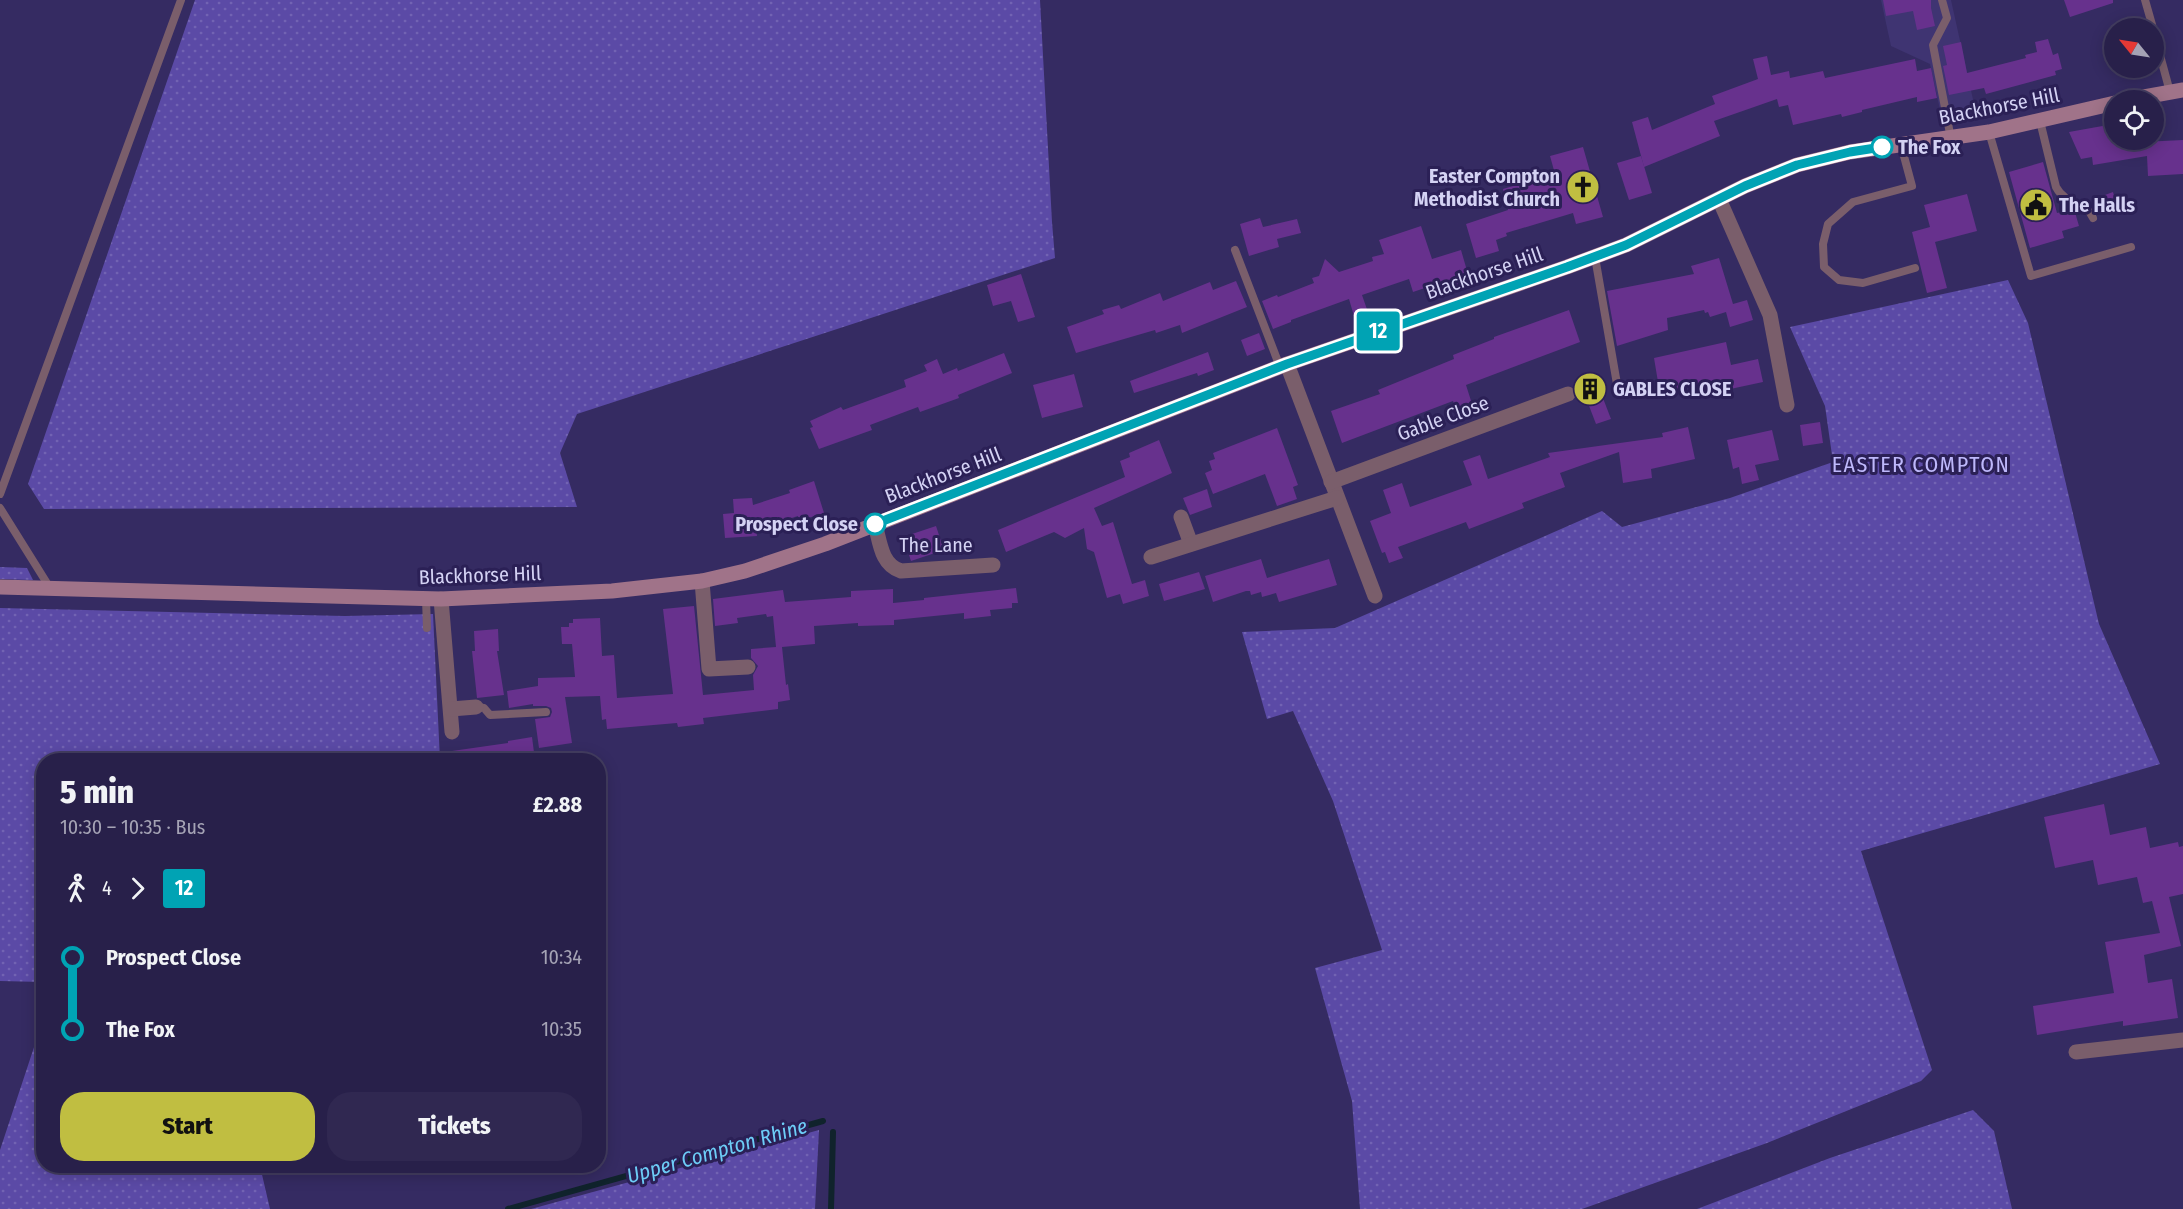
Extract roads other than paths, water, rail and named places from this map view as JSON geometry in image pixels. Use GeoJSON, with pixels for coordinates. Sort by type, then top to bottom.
{"type":"FeatureCollection","features":[{"type":"Feature","properties":{"kind":"main road","name":"Blackhorse Hill"},"geometry":{"type":"LineString","coordinates":[[0,587],[434,599],[612,591],[702,581],[745,572],[825,544],[1284,365],[1595,257],[1797,165],[1850,152],[1989,132],[2104,106]]}},
{"type":"Feature","properties":{"kind":"street"},"geometry":{"type":"LineString","coordinates":[[1719,199],[1770,315],[1787,405]]}},
{"type":"Feature","properties":{"kind":"street"},"geometry":{"type":"LineString","coordinates":[[1284,365],[1375,596]]}},
{"type":"Feature","properties":{"kind":"street","name":"Gable Close"},"geometry":{"type":"LineString","coordinates":[[1331,482],[1568,394]]}},
{"type":"Feature","properties":{"kind":"street"},"geometry":{"type":"LineString","coordinates":[[1151,556],[1337,498]]}},
{"type":"Feature","properties":{"kind":"street"},"geometry":{"type":"LineString","coordinates":[[1181,517],[1191,544]]}},
{"type":"Feature","properties":{"kind":"street","name":"The Lane"},"geometry":{"type":"LineString","coordinates":[[875,524],[887,564],[901,571],[993,565]]}},
{"type":"Feature","properties":{"kind":"street"},"geometry":{"type":"LineString","coordinates":[[702,581],[708,669],[748,667]]}},
{"type":"Feature","properties":{"kind":"street"},"geometry":{"type":"LineString","coordinates":[[434,599],[451,709],[452,732]]}},
{"type":"Feature","properties":{"kind":"street"},"geometry":{"type":"LineString","coordinates":[[451,709],[476,707]]}},
{"type":"Feature","properties":{"kind":"street"},"geometry":{"type":"LineString","coordinates":[[2076,1052],[2183,1040]]}},
{"type":"Feature","properties":{"kind":"lane"},"geometry":{"type":"LineString","coordinates":[[0,494],[181,0]]}},
{"type":"Feature","properties":{"kind":"lane"},"geometry":{"type":"LineString","coordinates":[[1942,0],[1947,18],[1932,45],[1951,139]]}},
{"type":"Feature","properties":{"kind":"lane"},"geometry":{"type":"LineString","coordinates":[[2145,0],[2150,18]]}},
{"type":"Feature","properties":{"kind":"lane"},"geometry":{"type":"LineString","coordinates":[[2164,60],[2176,91]]}},
{"type":"Feature","properties":{"kind":"lane"},"geometry":{"type":"LineString","coordinates":[[2040,121],[2056,187],[2061,196],[2090,211],[2093,218]]}},
{"type":"Feature","properties":{"kind":"lane"},"geometry":{"type":"LineString","coordinates":[[1989,132],[2031,276],[2131,247]]}},
{"type":"Feature","properties":{"kind":"lane"},"geometry":{"type":"LineString","coordinates":[[1901,145],[1912,186],[1853,202],[1828,224],[1823,244],[1824,267],[1839,280],[1863,283],[1915,267]]}},
{"type":"Feature","properties":{"kind":"lane"},"geometry":{"type":"LineString","coordinates":[[1235,250],[1284,365]]}},
{"type":"Feature","properties":{"kind":"lane"},"geometry":{"type":"LineString","coordinates":[[1595,257],[1617,384]]}},
{"type":"Feature","properties":{"kind":"lane"},"geometry":{"type":"LineString","coordinates":[[0,508],[50,588]]}},
{"type":"Feature","properties":{"kind":"lane"},"geometry":{"type":"LineString","coordinates":[[427,628],[434,599]]}},
{"type":"Feature","properties":{"kind":"lane"},"geometry":{"type":"LineString","coordinates":[[476,707],[484,708],[490,715],[546,712]]}},
{"type":"Feature","properties":{"kind":"waterway","name":"Upper Compton Rhine"},"geometry":{"type":"LineString","coordinates":[[508,1209],[823,1121]]}},
{"type":"Feature","properties":{"kind":"waterway"},"geometry":{"type":"LineString","coordinates":[[831,1209],[833,1132]]}},
{"type":"Feature","properties":{"kind":"place","name":"The Fox"},"geometry":{"type":"Point","coordinates":[1882,147]}},
{"type":"Feature","properties":{"kind":"place","name":"Easter Compton Methodist Church"},"geometry":{"type":"Point","coordinates":[1583,187]}},
{"type":"Feature","properties":{"kind":"place","name":"The Halls"},"geometry":{"type":"Point","coordinates":[2036,205]}},
{"type":"Feature","properties":{"kind":"place","name":"GABLES CLOSE"},"geometry":{"type":"Point","coordinates":[1590,389]}},
{"type":"Feature","properties":{"kind":"place","name":"Prospect Close"},"geometry":{"type":"Point","coordinates":[875,524]}},
{"type":"Feature","properties":{"kind":"district","name":"EASTER COMPTON"},"geometry":{"type":"Point","coordinates":[1921,464]}}]}
